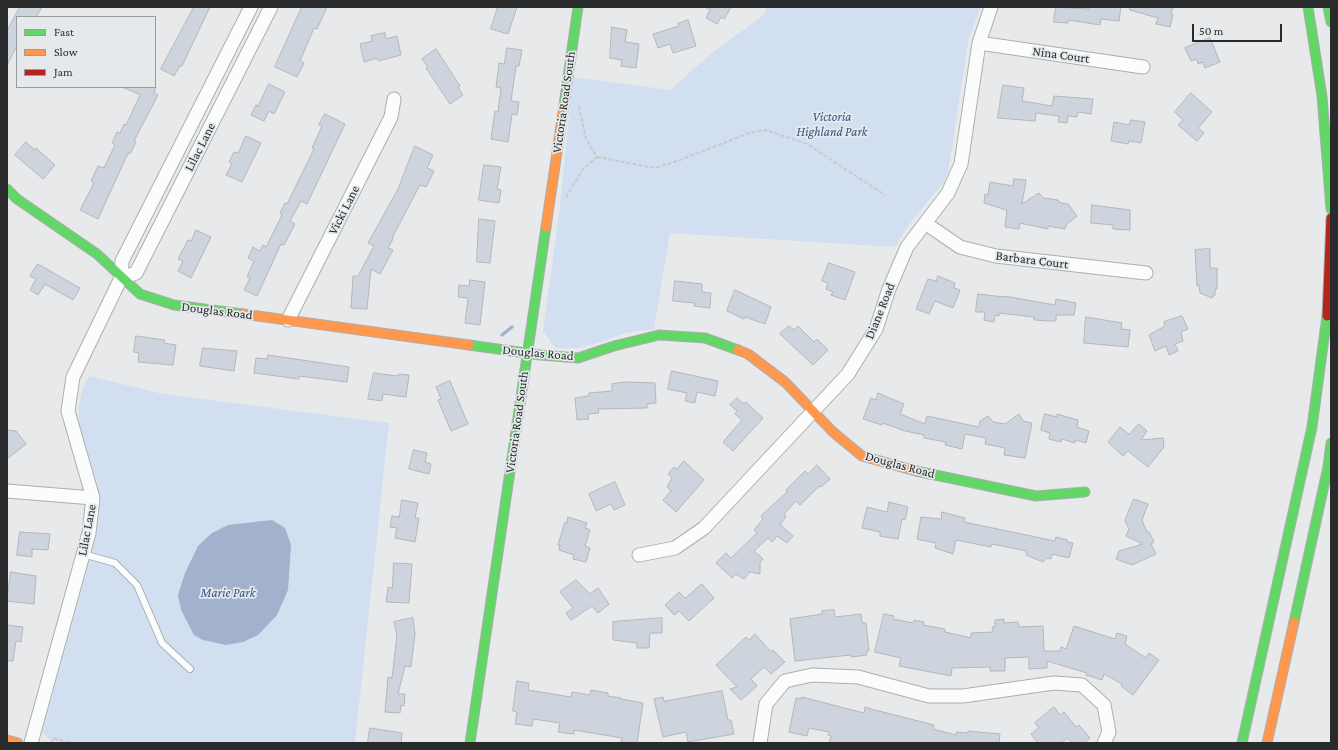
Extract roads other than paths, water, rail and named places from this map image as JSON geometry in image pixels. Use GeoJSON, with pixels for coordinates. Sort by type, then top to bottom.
{"type":"FeatureCollection","features":[{"type":"Feature","properties":{"kind":"main road","name":"Victoria Road South"},"geometry":{"type":"LineString","coordinates":[[470,743],[578,7]]}},
{"type":"Feature","properties":{"kind":"main road"},"geometry":{"type":"LineString","coordinates":[[1308,7],[1322,96],[1331,209]]}},
{"type":"Feature","properties":{"kind":"main road"},"geometry":{"type":"LineString","coordinates":[[1328,7],[1331,22]]}},
{"type":"Feature","properties":{"kind":"main road","name":"Douglas Road"},"geometry":{"type":"LineString","coordinates":[[7,189],[17,199],[97,254],[121,278],[140,294],[174,305],[527,354],[578,358],[614,346],[659,335],[705,338],[748,354],[785,382],[833,432],[862,456],[898,467],[1036,496],[1085,492]]}},
{"type":"Feature","properties":{"kind":"main road"},"geometry":{"type":"LineString","coordinates":[[1242,743],[1312,427],[1328,308],[1331,218]]}},
{"type":"Feature","properties":{"kind":"main road"},"geometry":{"type":"LineString","coordinates":[[1267,743],[1328,467],[1331,443]]}},
{"type":"Feature","properties":{"kind":"main road"},"geometry":{"type":"LineString","coordinates":[[7,740],[18,743]]}},
{"type":"Feature","properties":{"kind":"street","name":"Lilac Lane"},"geometry":{"type":"LineString","coordinates":[[31,743],[89,533],[93,498],[68,411],[73,377],[121,278],[122,261],[251,7]]}},
{"type":"Feature","properties":{"kind":"street","name":"Lilac Lane"},"geometry":{"type":"LineString","coordinates":[[121,278],[136,273],[272,7]]}},
{"type":"Feature","properties":{"kind":"street","name":"Diane Road"},"geometry":{"type":"LineString","coordinates":[[639,555],[675,548],[704,528],[848,374],[876,329],[889,289],[907,247],[948,193],[961,164],[979,43],[991,7]]}},
{"type":"Feature","properties":{"kind":"street","name":"Nina Court"},"geometry":{"type":"LineString","coordinates":[[979,43],[1143,67]]}},
{"type":"Feature","properties":{"kind":"street","name":"Vicki Lane"},"geometry":{"type":"LineString","coordinates":[[288,320],[390,117],[394,100]]}},
{"type":"Feature","properties":{"kind":"street","name":"Barbara Court"},"geometry":{"type":"LineString","coordinates":[[925,223],[960,247],[996,256],[1146,273]]}},
{"type":"Feature","properties":{"kind":"street"},"geometry":{"type":"LineString","coordinates":[[7,491],[93,498]]}},
{"type":"Feature","properties":{"kind":"street"},"geometry":{"type":"LineString","coordinates":[[760,743],[766,704],[785,681],[812,675],[858,677],[929,696],[963,696],[1054,683],[1082,685],[1104,705],[1107,737]]}},
{"type":"Feature","properties":{"kind":"lane"},"geometry":{"type":"LineString","coordinates":[[83,554],[115,563],[137,586],[162,643],[190,669]]}},
{"type":"Feature","properties":{"kind":"waterway"},"geometry":{"type":"LineString","coordinates":[[502,335],[512,327]]}},
{"type":"Feature","properties":{"kind":"park label","name":"Victoria Highland Park"},"geometry":{"type":"Point","coordinates":[832,124]}},
{"type":"Feature","properties":{"kind":"park label","name":"Marie Park"},"geometry":{"type":"Point","coordinates":[228,593]}}]}
